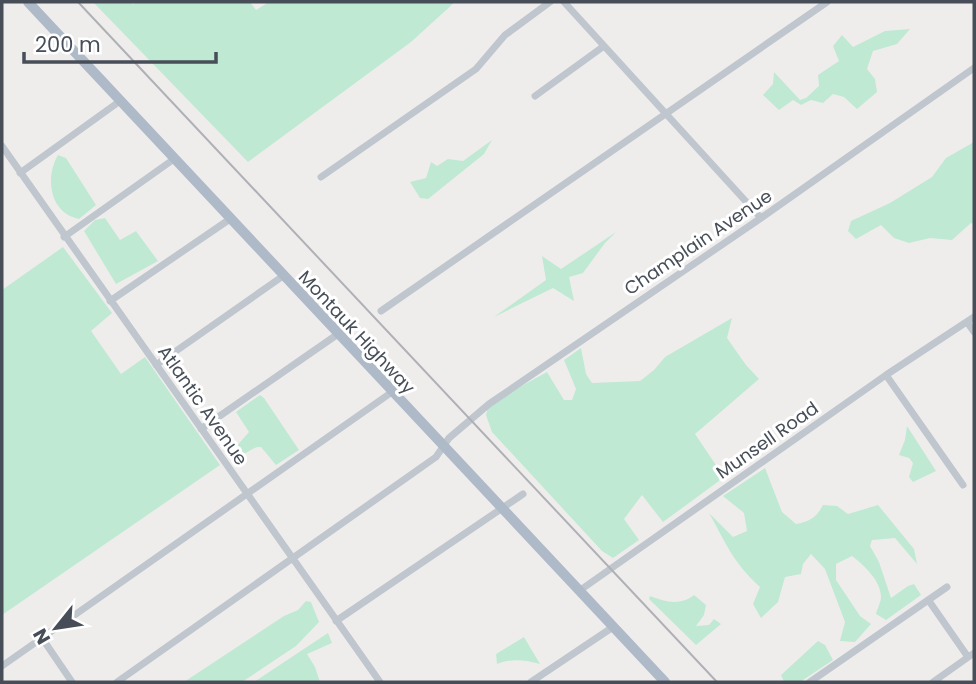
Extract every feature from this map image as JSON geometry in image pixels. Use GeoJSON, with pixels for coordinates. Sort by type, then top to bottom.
{"type":"FeatureCollection","features":[{"type":"Feature","properties":{"kind":"main road","name":"Montauk Highway"},"geometry":{"type":"LineString","coordinates":[[28,2],[665,682]]}},
{"type":"Feature","properties":{"kind":"street"},"geometry":{"type":"LineString","coordinates":[[321,177],[475,69],[505,35],[550,2]]}},
{"type":"Feature","properties":{"kind":"street"},"geometry":{"type":"LineString","coordinates":[[564,2],[761,218]]}},
{"type":"Feature","properties":{"kind":"street"},"geometry":{"type":"LineString","coordinates":[[381,311],[827,2]]}},
{"type":"Feature","properties":{"kind":"street"},"geometry":{"type":"LineString","coordinates":[[535,96],[604,46]]}},
{"type":"Feature","properties":{"kind":"street","name":"Champlain Avenue"},"geometry":{"type":"LineString","coordinates":[[117,682],[436,457],[449,438],[482,409],[974,68]]}},
{"type":"Feature","properties":{"kind":"street"},"geometry":{"type":"LineString","coordinates":[[20,173],[120,101]]}},
{"type":"Feature","properties":{"kind":"street","name":"Atlantic Avenue"},"geometry":{"type":"LineString","coordinates":[[2,146],[380,682]]}},
{"type":"Feature","properties":{"kind":"street"},"geometry":{"type":"LineString","coordinates":[[64,237],[174,159]]}},
{"type":"Feature","properties":{"kind":"street"},"geometry":{"type":"LineString","coordinates":[[110,300],[230,219]]}},
{"type":"Feature","properties":{"kind":"street"},"geometry":{"type":"LineString","coordinates":[[156,365],[283,276]]}},
{"type":"Feature","properties":{"kind":"street"},"geometry":{"type":"LineString","coordinates":[[971,319],[974,331]]}},
{"type":"Feature","properties":{"kind":"street","name":"Munsell Road"},"geometry":{"type":"LineString","coordinates":[[579,591],[886,375],[971,319]]}},
{"type":"Feature","properties":{"kind":"street"},"geometry":{"type":"LineString","coordinates":[[201,429],[338,334]]}},
{"type":"Feature","properties":{"kind":"street"},"geometry":{"type":"LineString","coordinates":[[886,375],[963,485]]}},
{"type":"Feature","properties":{"kind":"street"},"geometry":{"type":"LineString","coordinates":[[2,666],[392,392]]}},
{"type":"Feature","properties":{"kind":"street"},"geometry":{"type":"LineString","coordinates":[[337,621],[523,494]]}},
{"type":"Feature","properties":{"kind":"street"},"geometry":{"type":"LineString","coordinates":[[810,682],[947,587]]}},
{"type":"Feature","properties":{"kind":"street"},"geometry":{"type":"LineString","coordinates":[[929,601],[971,655],[933,682]]}},
{"type":"Feature","properties":{"kind":"street"},"geometry":{"type":"LineString","coordinates":[[531,682],[612,627]]}},
{"type":"Feature","properties":{"kind":"street"},"geometry":{"type":"LineString","coordinates":[[42,638],[72,682]]}},
{"type":"Feature","properties":{"kind":"green space"},"geometry":{"type":"Polygon","coordinates":[[[93,2],[250,2],[256,10],[269,2],[455,2],[411,42],[248,162],[93,2]]]}},
{"type":"Feature","properties":{"kind":"green space"},"geometry":{"type":"Polygon","coordinates":[[[910,29],[897,44],[873,51],[867,69],[875,79],[877,92],[857,109],[844,97],[833,94],[823,103],[811,100],[801,105],[793,100],[779,110],[763,95],[773,84],[774,72],[800,100],[806,98],[819,86],[818,75],[839,61],[833,46],[842,35],[853,47],[885,31],[910,29]]]}},
{"type":"Feature","properties":{"kind":"green space"},"geometry":{"type":"Polygon","coordinates":[[[492,140],[484,154],[428,199],[420,198],[410,182],[426,178],[431,162],[437,166],[448,159],[463,161],[492,140]]]}},
{"type":"Feature","properties":{"kind":"green space"},"geometry":{"type":"Polygon","coordinates":[[[974,142],[974,224],[971,223],[952,240],[930,238],[909,243],[894,238],[881,225],[856,239],[848,231],[851,221],[890,203],[932,177],[946,158],[974,142]]]}},
{"type":"Feature","properties":{"kind":"green space"},"geometry":{"type":"Polygon","coordinates":[[[58,155],[66,158],[96,205],[79,219],[61,210],[52,193],[52,173],[58,155]]]}},
{"type":"Feature","properties":{"kind":"green space"},"geometry":{"type":"Polygon","coordinates":[[[105,218],[120,240],[136,231],[158,261],[116,284],[84,231],[95,220],[105,218]]]}},
{"type":"Feature","properties":{"kind":"green space"},"geometry":{"type":"Polygon","coordinates":[[[616,232],[583,273],[569,277],[574,301],[553,288],[494,317],[546,280],[542,256],[561,269],[616,232]]]}},
{"type":"Feature","properties":{"kind":"green space"},"geometry":{"type":"Polygon","coordinates":[[[63,247],[112,313],[91,331],[121,374],[145,357],[220,465],[2,615],[2,290],[63,247]]]}},
{"type":"Feature","properties":{"kind":"green space"},"geometry":{"type":"Polygon","coordinates":[[[732,318],[727,338],[759,379],[695,434],[720,471],[719,481],[663,522],[642,495],[624,519],[639,540],[613,558],[602,551],[492,432],[486,415],[489,404],[547,372],[564,400],[572,400],[576,389],[564,360],[581,348],[586,374],[592,383],[640,381],[665,357],[732,318]]]}},
{"type":"Feature","properties":{"kind":"green space"},"geometry":{"type":"Polygon","coordinates":[[[260,395],[299,450],[276,465],[261,447],[242,454],[234,449],[249,432],[236,412],[260,395]]]}},
{"type":"Feature","properties":{"kind":"green space"},"geometry":{"type":"Polygon","coordinates":[[[907,426],[936,471],[913,482],[909,477],[913,463],[909,458],[899,455],[907,426]]]}},
{"type":"Feature","properties":{"kind":"green space"},"geometry":{"type":"Polygon","coordinates":[[[765,468],[782,512],[796,524],[812,518],[823,505],[837,506],[848,514],[878,505],[914,549],[917,564],[895,538],[872,540],[870,546],[879,562],[891,598],[914,584],[921,595],[886,620],[876,614],[881,599],[875,579],[852,556],[836,564],[836,580],[860,616],[871,624],[855,642],[840,641],[845,622],[825,569],[811,554],[803,564],[801,574],[785,577],[778,602],[761,618],[753,604],[760,587],[736,561],[709,513],[733,537],[747,531],[744,513],[723,496],[765,468]]]}},
{"type":"Feature","properties":{"kind":"green space"},"geometry":{"type":"Polygon","coordinates":[[[694,595],[706,605],[704,615],[696,626],[709,625],[714,619],[721,624],[696,645],[649,599],[650,596],[678,602],[694,595]]]}},
{"type":"Feature","properties":{"kind":"green space"},"geometry":{"type":"Polygon","coordinates":[[[306,601],[311,602],[319,622],[296,646],[242,682],[184,682],[284,616],[298,610],[306,601]]]}},
{"type":"Feature","properties":{"kind":"green space"},"geometry":{"type":"Polygon","coordinates":[[[328,633],[332,643],[307,654],[320,682],[254,682],[328,633]]]}},
{"type":"Feature","properties":{"kind":"green space"},"geometry":{"type":"Polygon","coordinates":[[[524,637],[540,664],[518,660],[497,664],[496,654],[524,637]]]}},
{"type":"Feature","properties":{"kind":"green space"},"geometry":{"type":"Polygon","coordinates":[[[818,641],[825,645],[833,660],[800,682],[784,682],[781,675],[818,641]]]}},
{"type":"Feature","properties":{"kind":"railway"},"geometry":{"type":"LineString","coordinates":[[78,2],[717,682]]}}]}
